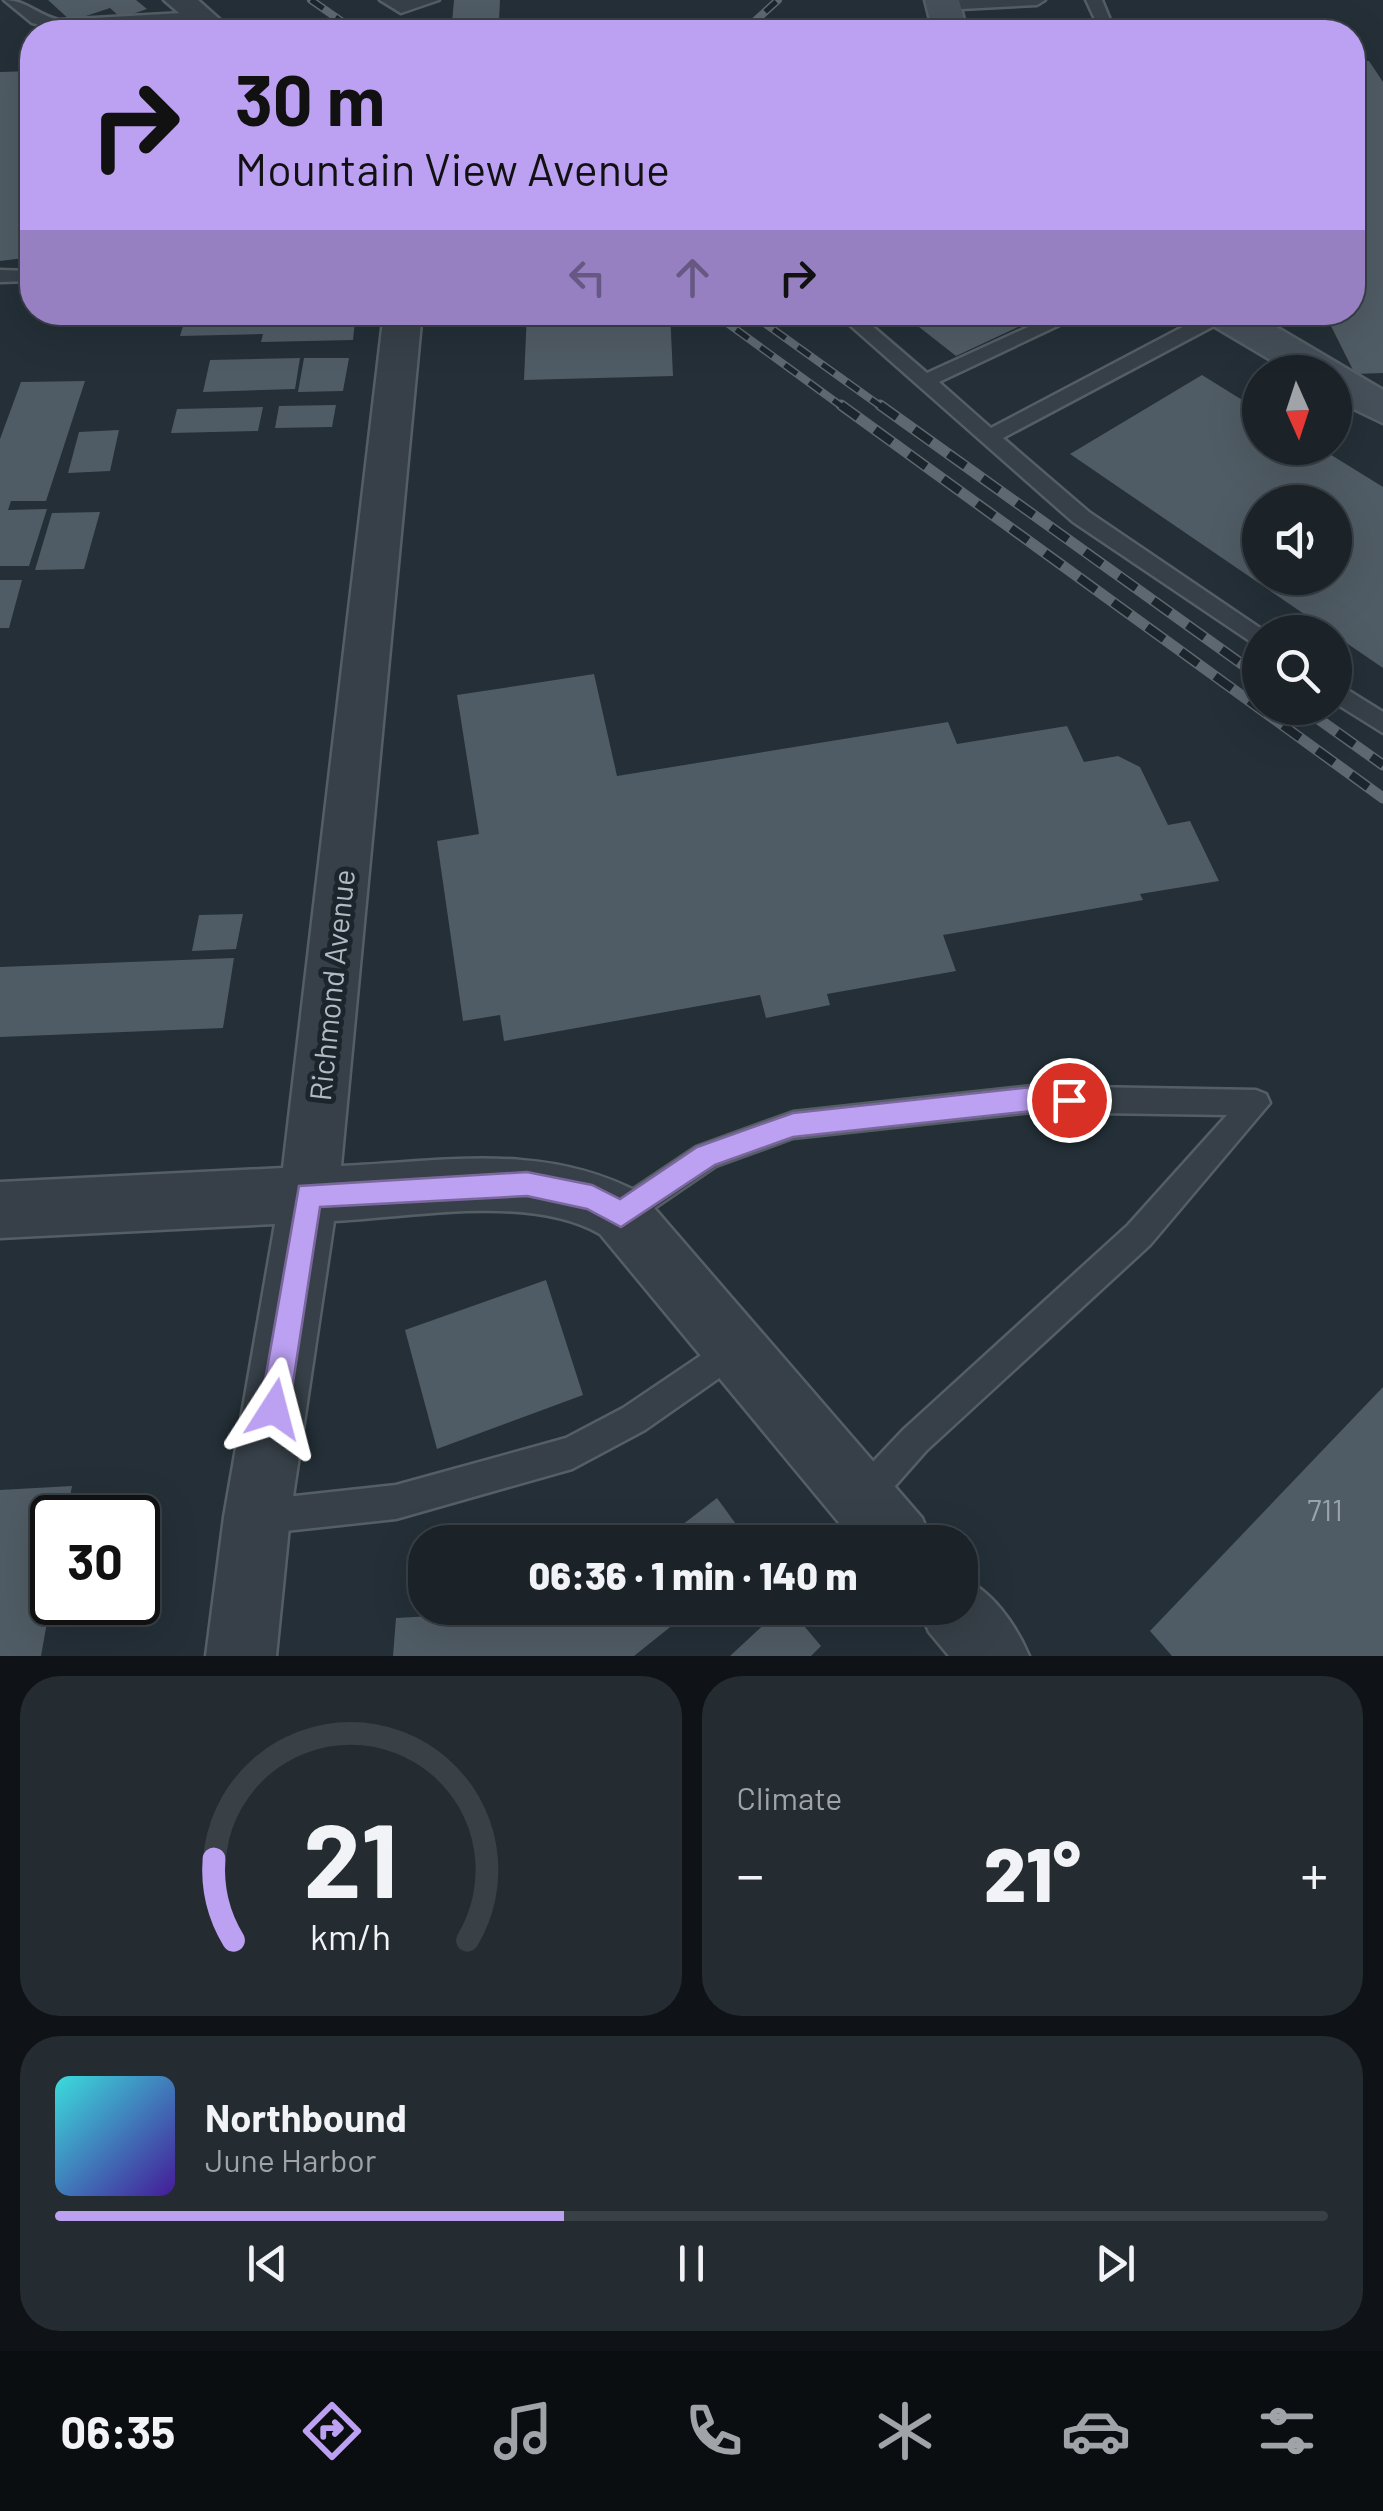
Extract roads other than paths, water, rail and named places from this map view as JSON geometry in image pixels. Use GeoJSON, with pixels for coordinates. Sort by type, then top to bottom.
{"type":"FeatureCollection","features":[{"type":"Feature","properties":{"kind":"street","name":"Richmond Avenue"},"geometry":{"type":"LineString","coordinates":[[242,1656],[257,1517],[309,1195],[402,325]]}},
{"type":"Feature","properties":{"kind":"street"},"geometry":{"type":"LineString","coordinates":[[1242,325],[1293,355]]}},
{"type":"Feature","properties":{"kind":"street"},"geometry":{"type":"LineString","coordinates":[[1352,390],[1383,409]]}},
{"type":"Feature","properties":{"kind":"street"},"geometry":{"type":"LineString","coordinates":[[0,1210],[527,1184],[592,1198],[621,1214],[880,1521]]}},
{"type":"Feature","properties":{"kind":"street"},"geometry":{"type":"LineString","coordinates":[[968,1625],[994,1656]]}},
{"type":"Feature","properties":{"kind":"lane"},"geometry":{"type":"LineString","coordinates":[[12,0],[37,20]]}},
{"type":"Feature","properties":{"kind":"lane"},"geometry":{"type":"LineString","coordinates":[[388,0],[401,8],[430,0]]}},
{"type":"Feature","properties":{"kind":"lane"},"geometry":{"type":"LineString","coordinates":[[946,15],[1036,0]]}},
{"type":"Feature","properties":{"kind":"lane"},"geometry":{"type":"LineString","coordinates":[[129,20],[199,16]]}},
{"type":"Feature","properties":{"kind":"lane"},"geometry":{"type":"LineString","coordinates":[[859,325],[1081,518],[1242,628]]}},
{"type":"Feature","properties":{"kind":"lane"},"geometry":{"type":"LineString","coordinates":[[925,381],[1049,325]]}},
{"type":"Feature","properties":{"kind":"lane"},"geometry":{"type":"LineString","coordinates":[[988,437],[1198,325]]}},
{"type":"Feature","properties":{"kind":"lane"},"geometry":{"type":"LineString","coordinates":[[1352,703],[1383,724]]}},
{"type":"Feature","properties":{"kind":"lane"},"geometry":{"type":"LineString","coordinates":[[621,1214],[706,1156],[793,1125],[1032,1099],[1256,1104],[1140,1235],[915,1440],[880,1521]]}},
{"type":"Feature","properties":{"kind":"lane"},"geometry":{"type":"LineString","coordinates":[[257,1517],[396,1502],[572,1454],[634,1420],[734,1349]]}},
{"type":"Feature","properties":{"kind":"railway"},"geometry":{"type":"LineString","coordinates":[[311,0],[340,20]]}},
{"type":"Feature","properties":{"kind":"railway"},"geometry":{"type":"LineString","coordinates":[[756,20],[778,0]]}},
{"type":"Feature","properties":{"kind":"railway"},"geometry":{"type":"LineString","coordinates":[[730,325],[844,408]]}},
{"type":"Feature","properties":{"kind":"railway"},"geometry":{"type":"LineString","coordinates":[[767,325],[883,408]]}},
{"type":"Feature","properties":{"kind":"railway"},"geometry":{"type":"LineString","coordinates":[[841,405],[1383,798]]}},
{"type":"Feature","properties":{"kind":"railway"},"geometry":{"type":"LineString","coordinates":[[880,405],[1242,664]]}},
{"type":"Feature","properties":{"kind":"railway"},"geometry":{"type":"LineString","coordinates":[[1327,725],[1383,765]]}}]}
